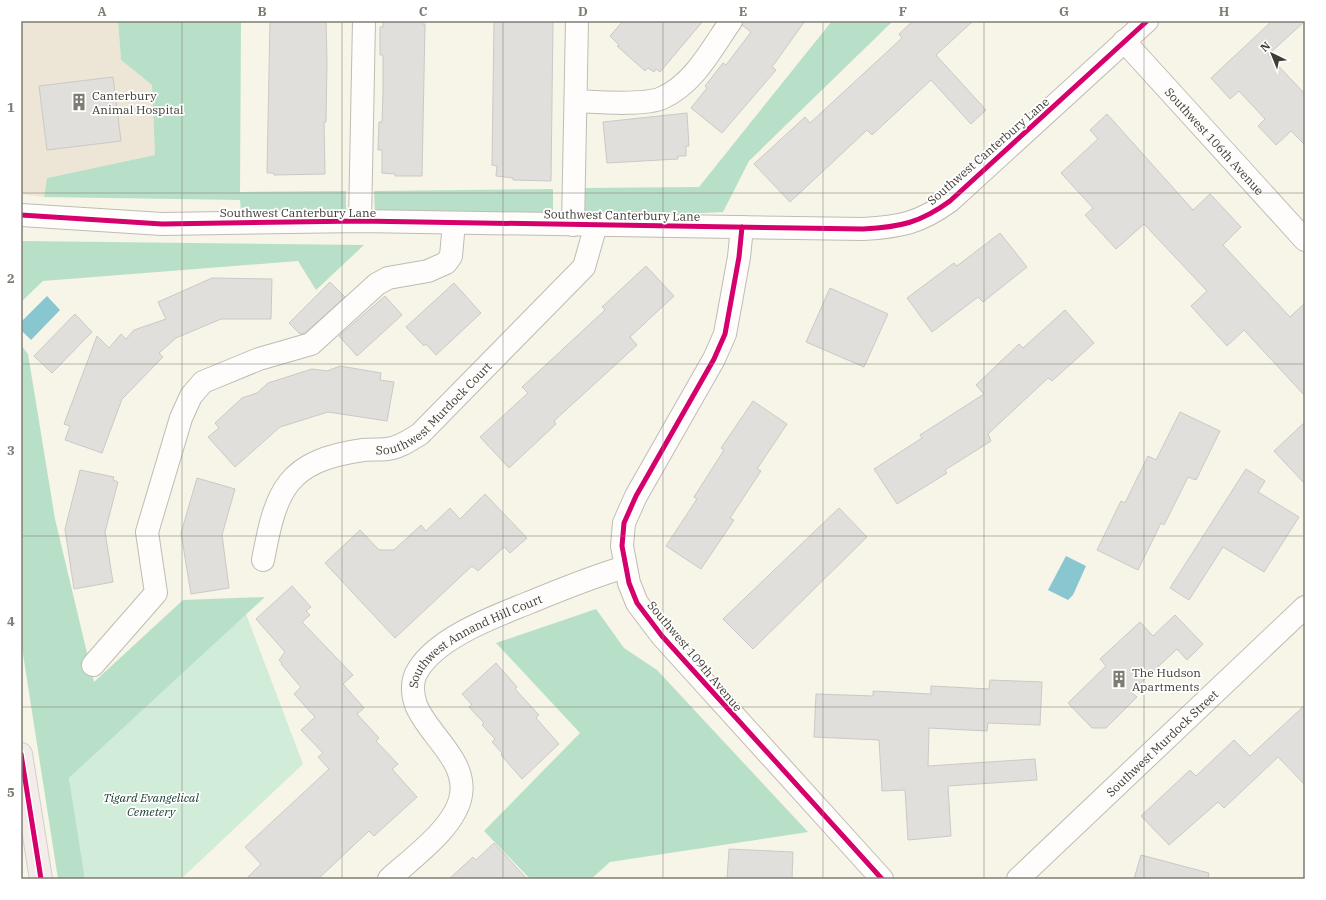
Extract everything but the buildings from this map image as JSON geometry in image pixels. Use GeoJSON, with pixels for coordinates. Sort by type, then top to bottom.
{"type":"FeatureCollection","features":[{"type":"Feature","properties":{"kind":"highway"},"geometry":{"type":"LineString","coordinates":[[21,754],[41,879]]}},
{"type":"Feature","properties":{"kind":"street"},"geometry":{"type":"LineString","coordinates":[[360,221],[364,21]]}},
{"type":"Feature","properties":{"kind":"street"},"geometry":{"type":"LineString","coordinates":[[573,224],[577,21]]}},
{"type":"Feature","properties":{"kind":"street"},"geometry":{"type":"LineString","coordinates":[[576,102],[631,103],[661,98],[679,87],[694,73],[732,21]]}},
{"type":"Feature","properties":{"kind":"street","name":"Southwest Canterbury Lane"},"geometry":{"type":"LineString","coordinates":[[21,215],[162,224],[360,221],[863,229],[891,228],[919,220],[935,212],[950,201],[1147,21]]}},
{"type":"Feature","properties":{"kind":"street","name":"Southwest 106th Avenue"},"geometry":{"type":"LineString","coordinates":[[1124,41],[1305,240]]}},
{"type":"Feature","properties":{"kind":"street"},"geometry":{"type":"LineString","coordinates":[[93,664],[156,593],[147,532],[180,418],[190,396],[203,382],[259,359],[311,344],[377,284],[388,278],[428,271],[446,263],[451,256],[454,223]]}},
{"type":"Feature","properties":{"kind":"street","name":"Southwest Murdock Court"},"geometry":{"type":"LineString","coordinates":[[263,560],[269,525],[278,499],[295,477],[306,466],[322,460],[363,450],[389,449],[404,444],[420,434],[584,267],[596,225]]}},
{"type":"Feature","properties":{"kind":"street","name":"Southwest 109th Avenue"},"geometry":{"type":"LineString","coordinates":[[742,227],[739,257],[725,334],[714,359],[636,496],[624,523],[622,546],[625,567],[629,583],[637,603],[662,636],[882,879]]}},
{"type":"Feature","properties":{"kind":"street","name":"Southwest Annand Hill Court"},"geometry":{"type":"LineString","coordinates":[[389,879],[445,827],[458,808],[461,794],[460,782],[456,768],[416,706],[413,692],[413,679],[418,669],[449,641],[482,622],[594,576],[625,567]]}},
{"type":"Feature","properties":{"kind":"street","name":"Southwest Murdock Street"},"geometry":{"type":"LineString","coordinates":[[1018,879],[1305,607]]}},
{"type":"Feature","properties":{"kind":"shaded area"},"geometry":{"type":"Polygon","coordinates":[[[21,21],[118,21],[121,60],[152,85],[155,155],[47,178],[44,197],[21,194],[21,21]]]}},
{"type":"Feature","properties":{"kind":"green space"},"geometry":{"type":"Polygon","coordinates":[[[118,21],[241,21],[240,192],[346,191],[346,209],[241,213],[240,200],[44,197],[47,178],[155,155],[152,85],[121,60],[118,21]]]}},
{"type":"Feature","properties":{"kind":"green space"},"geometry":{"type":"Polygon","coordinates":[[[832,21],[893,21],[749,161],[723,212],[581,219],[581,188],[699,187],[832,21]]]}},
{"type":"Feature","properties":{"kind":"green space"},"geometry":{"type":"Polygon","coordinates":[[[553,189],[553,215],[375,215],[374,191],[553,189]]]}},
{"type":"Feature","properties":{"kind":"green space"},"geometry":{"type":"Polygon","coordinates":[[[21,241],[364,245],[316,290],[298,261],[43,281],[21,302],[21,241]]]}},
{"type":"Feature","properties":{"kind":"green space"},"geometry":{"type":"Polygon","coordinates":[[[21,345],[28,354],[55,519],[94,682],[183,600],[265,597],[69,778],[85,879],[58,879],[21,641],[21,345]]]}},
{"type":"Feature","properties":{"kind":"green space"},"geometry":{"type":"Polygon","coordinates":[[[596,609],[624,648],[657,670],[808,832],[610,862],[591,879],[530,879],[484,831],[580,733],[496,643],[596,609]]]}},
{"type":"Feature","properties":{"kind":"green space","name":"Tigard Evangelical Cemetery"},"geometry":{"type":"Polygon","coordinates":[[[246,614],[303,764],[181,879],[85,879],[69,778],[246,614]]]}},
{"type":"Feature","properties":{"kind":"water"},"geometry":{"type":"Polygon","coordinates":[[[47,296],[60,310],[31,340],[21,330],[21,322],[47,296]]]}},
{"type":"Feature","properties":{"kind":"water"},"geometry":{"type":"Polygon","coordinates":[[[1066,556],[1086,566],[1073,595],[1068,600],[1048,590],[1066,556]]]}},
{"type":"Feature","properties":{"kind":"cycle path"},"geometry":{"type":"LineString","coordinates":[[21,215],[162,224],[360,221],[863,229],[888,227],[919,219],[950,201],[1147,21]]}},
{"type":"Feature","properties":{"kind":"cycle path"},"geometry":{"type":"LineString","coordinates":[[742,227],[739,257],[725,334],[714,359],[636,496],[624,523],[622,546],[629,583],[637,603],[662,636],[882,879]]}},
{"type":"Feature","properties":{"kind":"cycle path"},"geometry":{"type":"LineString","coordinates":[[21,754],[41,879]]}},
{"type":"Feature","properties":{"kind":"place","name":"Canterbury Animal Hospital"},"geometry":{"type":"Point","coordinates":[79,102]}},
{"type":"Feature","properties":{"kind":"place","name":"The Hudson Apartments"},"geometry":{"type":"Point","coordinates":[1119,679]}}]}
